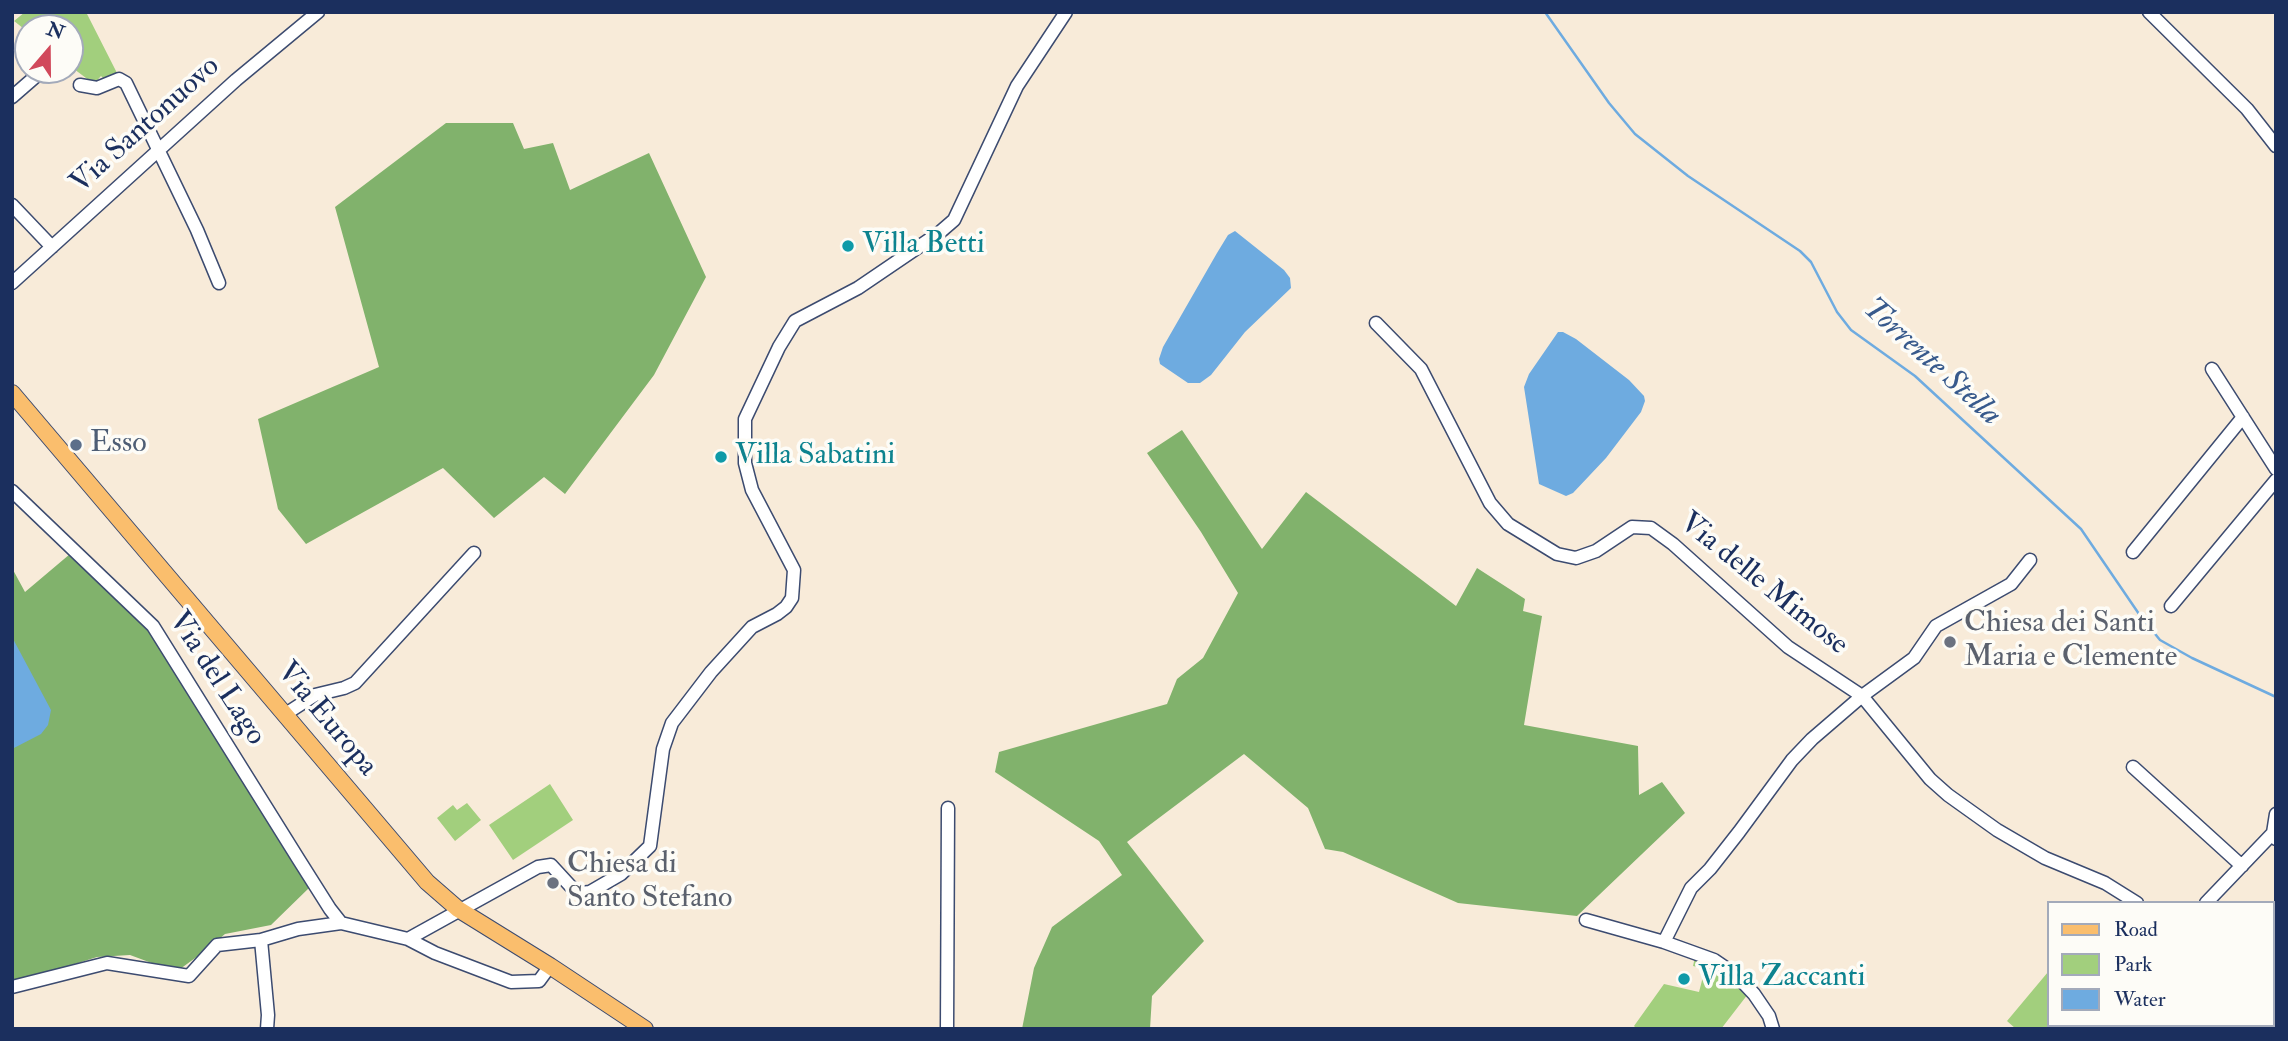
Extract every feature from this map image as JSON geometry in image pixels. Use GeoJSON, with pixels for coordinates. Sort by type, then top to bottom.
{"type":"FeatureCollection","features":[{"type":"Feature","properties":{"kind":"main road","name":"Via Europa"},"geometry":{"type":"LineString","coordinates":[[12,393],[427,882],[458,909],[645,1029]]}},
{"type":"Feature","properties":{"kind":"street","name":"Via Santonuovo"},"geometry":{"type":"LineString","coordinates":[[12,283],[236,80],[318,12]]}},
{"type":"Feature","properties":{"kind":"street"},"geometry":{"type":"LineString","coordinates":[[408,939],[538,867],[551,865],[574,890],[590,892],[621,874],[650,846],[663,749],[672,723],[752,627],[777,614],[792,598],[794,569],[752,490],[745,463],[745,419],[779,347],[795,321],[858,288],[954,220],[1017,86],[1066,12]]}},
{"type":"Feature","properties":{"kind":"street"},"geometry":{"type":"LineString","coordinates":[[2149,12],[2247,109],[2276,146]]}},
{"type":"Feature","properties":{"kind":"street"},"geometry":{"type":"LineString","coordinates":[[80,85],[97,88],[116,80],[125,81],[198,230],[219,283]]}},
{"type":"Feature","properties":{"kind":"street"},"geometry":{"type":"LineString","coordinates":[[12,97],[27,84]]}},
{"type":"Feature","properties":{"kind":"street"},"geometry":{"type":"LineString","coordinates":[[12,205],[52,247]]}},
{"type":"Feature","properties":{"kind":"street","name":"Via delle Mimose"},"geometry":{"type":"LineString","coordinates":[[1377,323],[1421,369],[1490,503],[1508,524],[1557,554],[1576,558],[1596,551],[1632,527],[1651,528],[1674,544],[1788,647],[1862,696]]}},
{"type":"Feature","properties":{"kind":"street"},"geometry":{"type":"LineString","coordinates":[[2212,369],[2276,469]]}},
{"type":"Feature","properties":{"kind":"street"},"geometry":{"type":"LineString","coordinates":[[2133,552],[2243,418]]}},
{"type":"Feature","properties":{"kind":"street"},"geometry":{"type":"LineString","coordinates":[[2171,606],[2276,480]]}},
{"type":"Feature","properties":{"kind":"street","name":"Via del Lago"},"geometry":{"type":"LineString","coordinates":[[12,491],[153,626],[310,878],[341,923]]}},
{"type":"Feature","properties":{"kind":"street"},"geometry":{"type":"LineString","coordinates":[[284,715],[315,695],[355,683],[474,553]]}},
{"type":"Feature","properties":{"kind":"street"},"geometry":{"type":"LineString","coordinates":[[1664,942],[1691,888],[1710,869],[1792,760],[1812,738],[1862,696],[1914,659],[1936,626],[2011,584],[2029,560]]}},
{"type":"Feature","properties":{"kind":"street"},"geometry":{"type":"LineString","coordinates":[[1862,696],[1930,779],[1948,795],[1997,830],[2045,858],[2105,883],[2133,901]]}},
{"type":"Feature","properties":{"kind":"street"},"geometry":{"type":"LineString","coordinates":[[2133,767],[2242,866]]}},
{"type":"Feature","properties":{"kind":"street"},"geometry":{"type":"LineString","coordinates":[[947,1029],[948,808]]}},
{"type":"Feature","properties":{"kind":"street"},"geometry":{"type":"LineString","coordinates":[[2208,901],[2275,836],[2276,814]]}},
{"type":"Feature","properties":{"kind":"street"},"geometry":{"type":"LineString","coordinates":[[1586,920],[1704,955],[1729,969],[1763,1005],[1773,1029]]}},
{"type":"Feature","properties":{"kind":"street"},"geometry":{"type":"LineString","coordinates":[[12,987],[107,963],[189,976],[216,945],[261,940],[298,929],[341,923],[408,939],[435,953],[511,982],[539,981],[550,966]]}},
{"type":"Feature","properties":{"kind":"street"},"geometry":{"type":"LineString","coordinates":[[261,940],[267,1029]]}},
{"type":"Feature","properties":{"kind":"green space"},"geometry":{"type":"Polygon","coordinates":[[[86,12],[117,73],[107,82],[101,76],[94,84],[84,76],[84,14],[23,14],[86,12]]]}},
{"type":"Feature","properties":{"kind":"green space"},"geometry":{"type":"Polygon","coordinates":[[[446,123],[513,123],[524,149],[553,143],[570,190],[649,153],[706,277],[654,375],[565,494],[544,477],[494,518],[443,468],[306,544],[278,509],[258,419],[379,367],[335,207],[446,123]]]}},
{"type":"Feature","properties":{"kind":"green space"},"geometry":{"type":"Polygon","coordinates":[[[1182,430],[1262,549],[1306,492],[1456,606],[1477,568],[1525,599],[1523,611],[1542,616],[1524,725],[1638,746],[1639,795],[1662,782],[1685,813],[1577,916],[1458,903],[1343,852],[1325,849],[1308,808],[1244,754],[1127,842],[1204,941],[1152,996],[1150,1029],[1022,1029],[1034,968],[1052,927],[1122,875],[1099,841],[995,772],[999,752],[1167,704],[1177,679],[1203,658],[1238,593],[1201,532],[1147,453],[1182,430]]]}},
{"type":"Feature","properties":{"kind":"green space"},"geometry":{"type":"Polygon","coordinates":[[[70,554],[146,626],[310,887],[271,925],[225,934],[176,972],[130,955],[97,957],[12,984],[12,568],[25,592],[70,554]]]}},
{"type":"Feature","properties":{"kind":"green space"},"geometry":{"type":"Polygon","coordinates":[[[550,784],[573,820],[513,860],[489,825],[550,784]]]}},
{"type":"Feature","properties":{"kind":"green space"},"geometry":{"type":"Polygon","coordinates":[[[467,803],[481,820],[455,841],[437,818],[453,805],[457,810],[467,803]]]}},
{"type":"Feature","properties":{"kind":"green space"},"geometry":{"type":"Polygon","coordinates":[[[1695,957],[1715,963],[1748,994],[1721,1029],[1637,1029],[1634,1026],[1664,984],[1699,992],[1705,969],[1693,966],[1695,957]]]}},
{"type":"Feature","properties":{"kind":"green space"},"geometry":{"type":"Polygon","coordinates":[[[2046,974],[2046,1027],[2056,1027],[2054,1029],[2016,1029],[2007,1021],[2046,974]]]}},
{"type":"Feature","properties":{"kind":"water"},"geometry":{"type":"Polygon","coordinates":[[[1235,231],[1284,270],[1290,278],[1291,288],[1245,332],[1211,375],[1200,383],[1188,383],[1160,364],[1159,359],[1163,347],[1217,253],[1228,235],[1235,231]]]}},
{"type":"Feature","properties":{"kind":"water"},"geometry":{"type":"Polygon","coordinates":[[[1558,332],[1576,339],[1629,380],[1644,396],[1645,401],[1641,412],[1606,458],[1573,493],[1566,496],[1539,484],[1524,387],[1529,374],[1558,332]]]}},
{"type":"Feature","properties":{"kind":"water"},"geometry":{"type":"Polygon","coordinates":[[[12,637],[51,710],[48,725],[41,734],[12,749],[12,637]]]}},
{"type":"Feature","properties":{"kind":"waterway","name":"Torrente Stella"},"geometry":{"type":"LineString","coordinates":[[1545,12],[1609,103],[1635,134],[1688,176],[1800,251],[1811,262],[1837,312],[1851,330],[1915,376],[2081,529],[2160,640],[2276,697]]}},
{"type":"Feature","properties":{"kind":"place","name":"Villa Betti"},"geometry":{"type":"Point","coordinates":[848,246]}},
{"type":"Feature","properties":{"kind":"place","name":"Esso"},"geometry":{"type":"Point","coordinates":[76,445]}},
{"type":"Feature","properties":{"kind":"place","name":"Villa Sabatini"},"geometry":{"type":"Point","coordinates":[721,457]}},
{"type":"Feature","properties":{"kind":"place","name":"Chiesa dei Santi Maria e Clemente"},"geometry":{"type":"Point","coordinates":[1950,642]}},
{"type":"Feature","properties":{"kind":"place","name":"Chiesa di Santo Stefano"},"geometry":{"type":"Point","coordinates":[553,883]}},
{"type":"Feature","properties":{"kind":"place","name":"Villa Zaccanti"},"geometry":{"type":"Point","coordinates":[1684,979]}}]}
